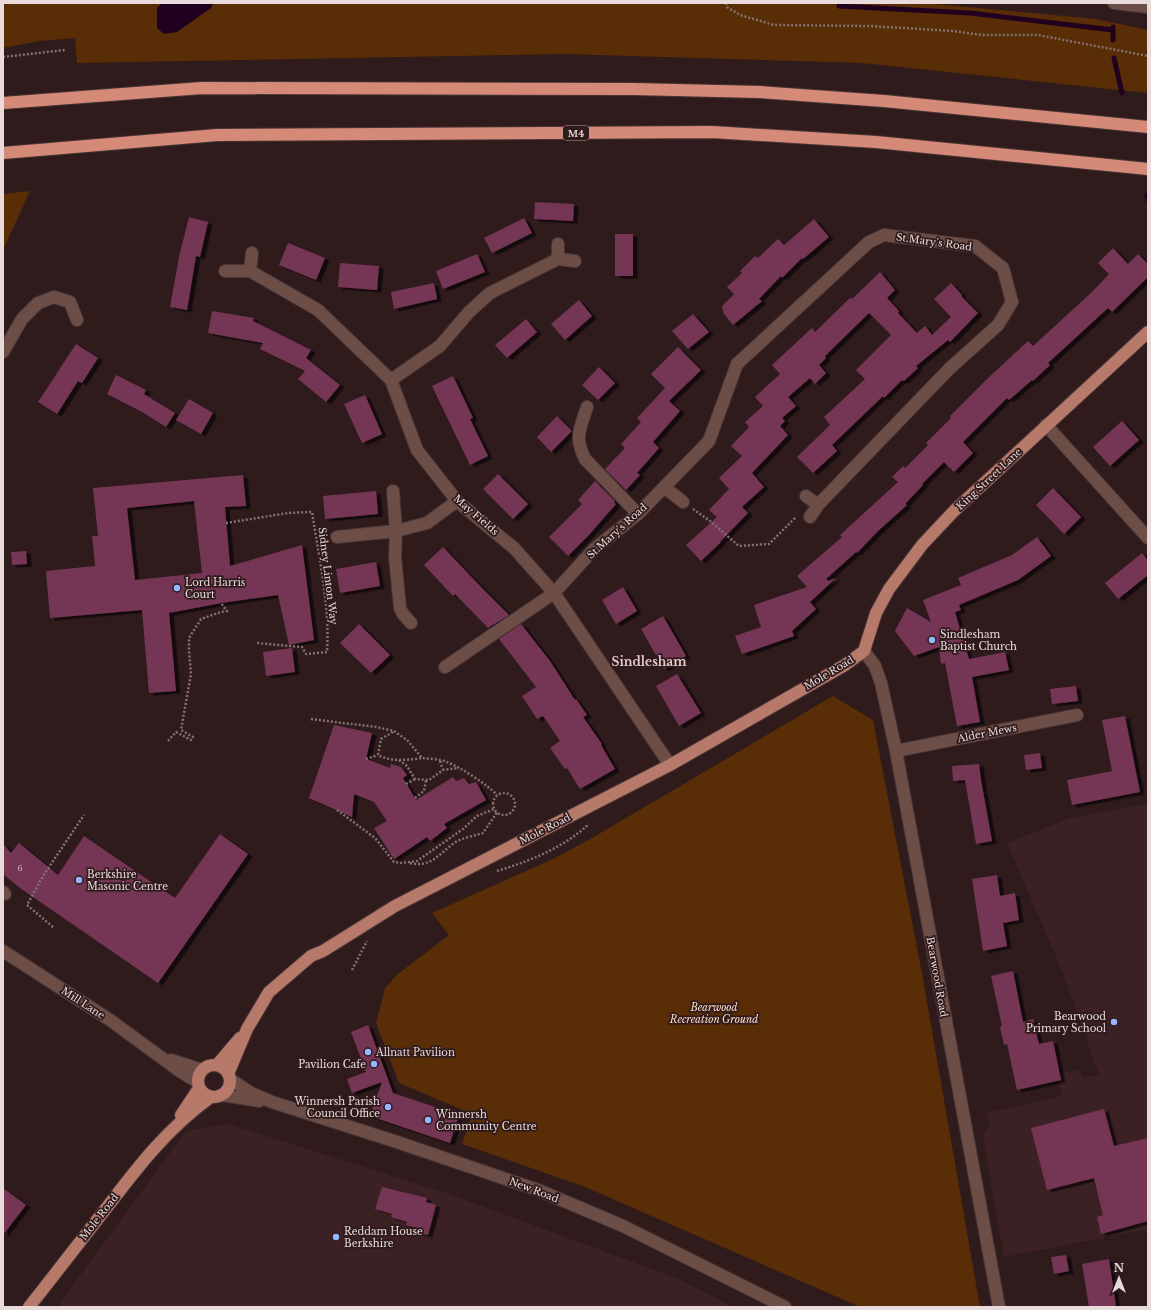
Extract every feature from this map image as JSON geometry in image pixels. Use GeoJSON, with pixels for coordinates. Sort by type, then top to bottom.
{"type":"FeatureCollection","features":[{"type":"Feature","properties":{"kind":"highway"},"geometry":{"type":"LineString","coordinates":[[3,103],[202,88],[633,88],[760,92],[884,101],[1148,127]]}},
{"type":"Feature","properties":{"kind":"highway","name":"M4"},"geometry":{"type":"LineString","coordinates":[[3,153],[217,135],[712,132],[876,142],[1148,169]]}},
{"type":"Feature","properties":{"kind":"main road","name":"King Street Lane"},"geometry":{"type":"LineString","coordinates":[[864,651],[876,613],[889,589],[922,545],[954,511],[1148,332]]}},
{"type":"Feature","properties":{"kind":"main road","name":"Mole Road"},"geometry":{"type":"LineString","coordinates":[[217,1065],[247,1029],[269,992],[311,956],[322,951],[395,906],[670,765],[845,665],[864,651]]}},
{"type":"Feature","properties":{"kind":"main road","name":"Mole Road"},"geometry":{"type":"LineString","coordinates":[[229,1077],[247,1029]]}},
{"type":"Feature","properties":{"kind":"main road"},"geometry":{"type":"LineString","coordinates":[[211,1065],[217,1065],[225,1070],[229,1077],[229,1085],[226,1092],[217,1096],[202,1092],[199,1080],[211,1065]]}},
{"type":"Feature","properties":{"kind":"main road","name":"Mole Road"},"geometry":{"type":"LineString","coordinates":[[172,1130],[199,1080]]}},
{"type":"Feature","properties":{"kind":"main road","name":"Mole Road"},"geometry":{"type":"LineString","coordinates":[[29,1307],[146,1158],[192,1111],[217,1096]]}},
{"type":"Feature","properties":{"kind":"street"},"geometry":{"type":"LineString","coordinates":[[1114,3],[1148,8]]}},
{"type":"Feature","properties":{"kind":"street","name":"St.Mary's Road"},"geometry":{"type":"LineString","coordinates":[[445,667],[554,593],[594,549],[638,514],[708,441],[737,364],[869,242],[884,235],[975,246],[1003,268],[1012,302],[998,325],[949,369],[818,505],[810,517]]}},
{"type":"Feature","properties":{"kind":"street"},"geometry":{"type":"LineString","coordinates":[[558,244],[558,259]]}},
{"type":"Feature","properties":{"kind":"street"},"geometry":{"type":"LineString","coordinates":[[250,271],[252,253]]}},
{"type":"Feature","properties":{"kind":"street"},"geometry":{"type":"LineString","coordinates":[[391,380],[440,346],[469,312],[490,293],[558,259],[575,261]]}},
{"type":"Feature","properties":{"kind":"street","name":"May Fields"},"geometry":{"type":"LineString","coordinates":[[225,270],[250,271],[318,310],[391,380],[417,450],[457,501],[514,548],[554,593],[670,765]]}},
{"type":"Feature","properties":{"kind":"street"},"geometry":{"type":"LineString","coordinates":[[3,352],[22,319],[38,303],[54,297],[70,302],[77,320]]}},
{"type":"Feature","properties":{"kind":"street"},"geometry":{"type":"LineString","coordinates":[[587,408],[578,434],[580,448],[585,459],[638,514]]}},
{"type":"Feature","properties":{"kind":"street"},"geometry":{"type":"LineString","coordinates":[[1046,425],[1148,538]]}},
{"type":"Feature","properties":{"kind":"street"},"geometry":{"type":"LineString","coordinates":[[664,486],[683,502]]}},
{"type":"Feature","properties":{"kind":"street"},"geometry":{"type":"LineString","coordinates":[[393,491],[396,531],[395,557],[401,611],[411,623]]}},
{"type":"Feature","properties":{"kind":"street"},"geometry":{"type":"LineString","coordinates":[[806,496],[818,505]]}},
{"type":"Feature","properties":{"kind":"street"},"geometry":{"type":"LineString","coordinates":[[337,537],[396,531],[427,522],[457,501]]}},
{"type":"Feature","properties":{"kind":"street","name":"Bearwood Road"},"geometry":{"type":"LineString","coordinates":[[864,651],[874,666],[881,683],[896,751],[964,1127],[999,1307]]}},
{"type":"Feature","properties":{"kind":"street","name":"Alder Mews"},"geometry":{"type":"LineString","coordinates":[[896,751],[1077,716]]}},
{"type":"Feature","properties":{"kind":"street","name":"Mill Lane"},"geometry":{"type":"LineString","coordinates":[[3,951],[110,1020],[181,1072],[199,1080]]}},
{"type":"Feature","properties":{"kind":"street","name":"New Road"},"geometry":{"type":"LineString","coordinates":[[229,1077],[251,1093],[272,1102],[394,1141],[538,1190],[623,1226],[785,1307]]}},
{"type":"Feature","properties":{"kind":"street","name":"New Road"},"geometry":{"type":"LineString","coordinates":[[217,1096],[272,1102]]}},
{"type":"Feature","properties":{"kind":"path"},"geometry":{"type":"LineString","coordinates":[[726,3],[727,7],[740,15],[774,25],[870,26],[953,31],[982,35],[1038,35],[1148,56]]}},
{"type":"Feature","properties":{"kind":"path"},"geometry":{"type":"LineString","coordinates":[[3,57],[65,50]]}},
{"type":"Feature","properties":{"kind":"path"},"geometry":{"type":"LineString","coordinates":[[683,502],[710,521],[739,546],[769,544],[797,516]]}},
{"type":"Feature","properties":{"kind":"path","name":"Sidney Linton Way"},"geometry":{"type":"LineString","coordinates":[[226,522],[288,513],[312,512],[324,587],[328,638],[327,652],[306,654],[302,647],[256,643]]}},
{"type":"Feature","properties":{"kind":"path"},"geometry":{"type":"LineString","coordinates":[[168,741],[176,732],[191,740],[194,737],[181,730],[191,674],[189,638],[201,619],[226,611],[221,603]]}},
{"type":"Feature","properties":{"kind":"path"},"geometry":{"type":"LineString","coordinates":[[311,719],[376,727],[394,732],[408,741],[422,758]]}},
{"type":"Feature","properties":{"kind":"path"},"geometry":{"type":"LineString","coordinates":[[378,755],[381,738],[394,732]]}},
{"type":"Feature","properties":{"kind":"path"},"geometry":{"type":"LineString","coordinates":[[366,759],[378,755],[385,758],[398,760],[422,758],[446,762],[459,768],[489,787],[497,795]]}},
{"type":"Feature","properties":{"kind":"path"},"geometry":{"type":"LineString","coordinates":[[398,760],[408,766],[414,779]]}},
{"type":"Feature","properties":{"kind":"path"},"geometry":{"type":"LineString","coordinates":[[440,761],[443,770]]}},
{"type":"Feature","properties":{"kind":"path"},"geometry":{"type":"LineString","coordinates":[[406,784],[414,779],[429,780],[443,770],[459,768]]}},
{"type":"Feature","properties":{"kind":"path"},"geometry":{"type":"LineString","coordinates":[[415,798],[424,791],[426,780]]}},
{"type":"Feature","properties":{"kind":"path"},"geometry":{"type":"LineString","coordinates":[[337,810],[375,838],[394,862],[401,863],[408,862],[417,861],[463,829],[477,816],[495,811],[499,814],[506,815],[512,812],[515,805],[513,798],[504,793],[497,795],[493,802],[495,811],[496,814],[483,833],[472,835],[455,842],[432,861],[419,865],[408,862]]}},
{"type":"Feature","properties":{"kind":"path"},"geometry":{"type":"LineString","coordinates":[[53,927],[27,905],[84,815]]}},
{"type":"Feature","properties":{"kind":"path"},"geometry":{"type":"LineString","coordinates":[[452,837],[455,842]]}},
{"type":"Feature","properties":{"kind":"shaded area"},"geometry":{"type":"Polygon","coordinates":[[[162,3],[213,3],[211,8],[177,32],[164,34],[157,28],[157,8],[162,3]]]}},
{"type":"Feature","properties":{"kind":"shaded area","name":"Bearwood Primary School"},"geometry":{"type":"Polygon","coordinates":[[[1148,804],[1148,1229],[1004,1257],[983,1137],[989,1125],[987,1113],[1062,1096],[1056,1074],[1078,1070],[1083,1077],[1099,1075],[1063,973],[1007,843],[1070,818],[1148,804]]]}},
{"type":"Feature","properties":{"kind":"shaded area","name":"Reddam House Berkshire"},"geometry":{"type":"Polygon","coordinates":[[[229,1124],[449,1194],[679,1279],[733,1307],[57,1307],[186,1131],[229,1124]]]}},
{"type":"Feature","properties":{"kind":"green space"},"geometry":{"type":"Polygon","coordinates":[[[3,3],[925,3],[1096,19],[1148,30],[1148,93],[862,63],[564,54],[77,63],[75,38],[39,41],[3,48],[3,3]]]}},
{"type":"Feature","properties":{"kind":"green space"},"geometry":{"type":"Polygon","coordinates":[[[30,191],[3,250],[3,194],[30,191]]]}},
{"type":"Feature","properties":{"kind":"green space","name":"Bearwood Recreation Ground"},"geometry":{"type":"Polygon","coordinates":[[[833,696],[873,720],[923,979],[980,1307],[860,1307],[585,1187],[462,1144],[472,1114],[399,1083],[376,1023],[385,988],[399,973],[449,935],[432,913],[553,859],[592,838],[833,696]]]}},
{"type":"Feature","properties":{"kind":"building"},"geometry":{"type":"Polygon","coordinates":[[[535,202],[574,204],[573,221],[534,219],[535,202]]]}},
{"type":"Feature","properties":{"kind":"building"},"geometry":{"type":"Polygon","coordinates":[[[189,217],[208,222],[200,257],[196,256],[187,310],[170,307],[179,257],[189,217]]]}},
{"type":"Feature","properties":{"kind":"building"},"geometry":{"type":"Polygon","coordinates":[[[524,218],[532,233],[492,253],[484,238],[524,218]]]}},
{"type":"Feature","properties":{"kind":"building"},"geometry":{"type":"Polygon","coordinates":[[[814,219],[829,237],[803,259],[802,258],[782,278],[781,276],[759,299],[762,301],[733,325],[724,314],[722,306],[734,294],[727,287],[742,273],[740,271],[755,256],[758,258],[778,239],[784,245],[814,219]]]}},
{"type":"Feature","properties":{"kind":"building"},"geometry":{"type":"Polygon","coordinates":[[[615,234],[633,234],[633,276],[615,276],[615,234]]]}},
{"type":"Feature","properties":{"kind":"building"},"geometry":{"type":"Polygon","coordinates":[[[288,243],[325,258],[316,280],[279,265],[288,243]]]}},
{"type":"Feature","properties":{"kind":"building"},"geometry":{"type":"Polygon","coordinates":[[[1113,248],[1128,264],[1138,254],[1148,264],[1148,277],[1112,312],[1108,308],[1048,363],[1050,365],[1033,381],[1032,380],[1009,400],[1007,398],[963,442],[973,453],[954,472],[944,462],[922,484],[923,485],[905,504],[907,505],[878,531],[857,553],[856,552],[826,579],[828,581],[836,578],[810,602],[816,609],[792,631],[794,636],[742,654],[735,636],[761,627],[754,605],[807,587],[797,576],[842,537],[840,535],[898,482],[892,477],[903,466],[905,468],[928,445],[926,443],[951,418],[950,416],[988,378],[1028,341],[1033,346],[1092,292],[1109,274],[1098,263],[1113,248]]]}},
{"type":"Feature","properties":{"kind":"building"},"geometry":{"type":"Polygon","coordinates":[[[477,254],[485,272],[443,289],[436,271],[477,254]]]}},
{"type":"Feature","properties":{"kind":"building"},"geometry":{"type":"Polygon","coordinates":[[[340,263],[379,266],[377,290],[338,287],[340,263]]]}},
{"type":"Feature","properties":{"kind":"building"},"geometry":{"type":"Polygon","coordinates":[[[880,272],[895,290],[887,298],[899,311],[898,313],[917,333],[925,326],[932,335],[951,317],[934,299],[951,283],[962,295],[961,296],[978,313],[950,342],[948,340],[916,366],[918,368],[904,381],[902,380],[884,398],[883,396],[832,445],[837,451],[813,473],[797,457],[830,425],[824,417],[865,379],[856,370],[891,335],[869,313],[825,356],[826,358],[819,365],[826,373],[815,384],[810,378],[788,397],[796,406],[782,418],[785,421],[780,426],[788,435],[752,473],[764,487],[742,507],[748,513],[701,561],[686,545],[717,517],[709,510],[729,489],[719,478],[742,456],[731,446],[749,427],[745,422],[763,406],[755,397],[780,374],[772,365],[812,328],[815,332],[850,298],[852,299],[880,272]]]}},
{"type":"Feature","properties":{"kind":"building"},"geometry":{"type":"Polygon","coordinates":[[[434,283],[437,299],[394,309],[391,292],[434,283]]]}},
{"type":"Feature","properties":{"kind":"building"},"geometry":{"type":"Polygon","coordinates":[[[579,300],[592,316],[565,340],[551,324],[579,300]]]}},
{"type":"Feature","properties":{"kind":"building"},"geometry":{"type":"Polygon","coordinates":[[[212,311],[254,318],[253,321],[311,350],[306,358],[340,385],[326,402],[298,379],[305,371],[260,349],[263,343],[208,333],[212,311]]]}},
{"type":"Feature","properties":{"kind":"building"},"geometry":{"type":"Polygon","coordinates":[[[693,314],[709,332],[688,349],[672,331],[693,314]]]}},
{"type":"Feature","properties":{"kind":"building"},"geometry":{"type":"Polygon","coordinates":[[[526,319],[537,332],[507,358],[495,345],[526,319]]]}},
{"type":"Feature","properties":{"kind":"building"},"geometry":{"type":"Polygon","coordinates":[[[76,344],[98,358],[82,383],[78,381],[57,414],[38,402],[76,344]]]}},
{"type":"Feature","properties":{"kind":"building"},"geometry":{"type":"Polygon","coordinates":[[[678,347],[701,370],[669,401],[680,411],[653,442],[659,448],[637,473],[640,475],[626,490],[605,469],[625,448],[621,444],[641,422],[637,418],[665,388],[651,374],[678,347]]]}},
{"type":"Feature","properties":{"kind":"building"},"geometry":{"type":"Polygon","coordinates":[[[599,367],[615,383],[598,400],[582,385],[599,367]]]}},
{"type":"Feature","properties":{"kind":"building"},"geometry":{"type":"Polygon","coordinates":[[[116,375],[146,390],[144,394],[175,413],[166,427],[144,413],[107,394],[116,375]]]}},
{"type":"Feature","properties":{"kind":"building"},"geometry":{"type":"Polygon","coordinates":[[[453,376],[473,418],[470,419],[488,456],[470,465],[432,386],[453,376]]]}},
{"type":"Feature","properties":{"kind":"building"},"geometry":{"type":"Polygon","coordinates":[[[365,395],[382,434],[362,443],[344,404],[365,395]]]}},
{"type":"Feature","properties":{"kind":"building"},"geometry":{"type":"Polygon","coordinates":[[[189,399],[213,413],[201,434],[176,420],[189,399]]]}},
{"type":"Feature","properties":{"kind":"building"},"geometry":{"type":"Polygon","coordinates":[[[557,416],[572,431],[551,452],[537,437],[557,416]]]}},
{"type":"Feature","properties":{"kind":"building"},"geometry":{"type":"Polygon","coordinates":[[[1122,421],[1139,440],[1110,466],[1093,447],[1122,421]]]}},
{"type":"Feature","properties":{"kind":"building"},"geometry":{"type":"Polygon","coordinates":[[[498,474],[528,504],[513,519],[483,489],[498,474]]]}},
{"type":"Feature","properties":{"kind":"building","name":"Lord Harris Court"},"geometry":{"type":"Polygon","coordinates":[[[243,475],[246,506],[225,507],[230,566],[302,545],[314,640],[289,645],[278,595],[221,603],[169,613],[176,691],[149,693],[142,610],[50,618],[46,571],[95,566],[92,536],[98,536],[93,488],[243,475]],[[194,501],[127,508],[135,580],[202,573],[194,501]]]}},
{"type":"Feature","properties":{"kind":"building"},"geometry":{"type":"Polygon","coordinates":[[[595,481],[615,501],[614,503],[616,504],[568,556],[549,537],[582,504],[578,500],[595,481]]]}},
{"type":"Feature","properties":{"kind":"building"},"geometry":{"type":"Polygon","coordinates":[[[1053,488],[1081,517],[1064,534],[1036,505],[1053,488]]]}},
{"type":"Feature","properties":{"kind":"building"},"geometry":{"type":"Polygon","coordinates":[[[376,491],[378,514],[325,519],[323,496],[376,491]]]}},
{"type":"Feature","properties":{"kind":"building"},"geometry":{"type":"Polygon","coordinates":[[[1037,537],[1051,556],[1018,580],[959,605],[961,610],[955,612],[969,659],[1005,652],[1009,670],[972,677],[980,722],[957,726],[945,663],[941,664],[939,647],[914,656],[895,631],[907,608],[931,622],[923,600],[961,585],[958,578],[1012,555],[1037,537]]]}},
{"type":"Feature","properties":{"kind":"building"},"geometry":{"type":"Polygon","coordinates":[[[443,547],[509,615],[488,628],[455,594],[453,596],[424,565],[443,547]]]}},
{"type":"Feature","properties":{"kind":"building"},"geometry":{"type":"Polygon","coordinates":[[[26,551],[27,564],[12,565],[11,552],[26,551]]]}},
{"type":"Feature","properties":{"kind":"building"},"geometry":{"type":"Polygon","coordinates":[[[1142,553],[1148,561],[1148,575],[1118,599],[1105,583],[1142,553]]]}},
{"type":"Feature","properties":{"kind":"building"},"geometry":{"type":"Polygon","coordinates":[[[376,562],[380,586],[340,593],[336,569],[376,562]]]}},
{"type":"Feature","properties":{"kind":"building"},"geometry":{"type":"Polygon","coordinates":[[[623,587],[637,611],[616,624],[602,600],[623,587]]]}},
{"type":"Feature","properties":{"kind":"building"},"geometry":{"type":"Polygon","coordinates":[[[663,616],[686,656],[664,669],[641,629],[663,616]]]}},
{"type":"Feature","properties":{"kind":"building"},"geometry":{"type":"Polygon","coordinates":[[[359,624],[390,655],[371,673],[340,643],[359,624]]]}},
{"type":"Feature","properties":{"kind":"building"},"geometry":{"type":"Polygon","coordinates":[[[521,624],[550,661],[575,700],[576,699],[587,715],[583,717],[602,744],[601,745],[615,769],[580,789],[567,768],[565,769],[550,748],[560,741],[543,716],[537,719],[522,696],[536,687],[499,639],[521,624]]]}},
{"type":"Feature","properties":{"kind":"building"},"geometry":{"type":"Polygon","coordinates":[[[292,648],[295,672],[266,676],[263,652],[292,648]]]}},
{"type":"Feature","properties":{"kind":"building"},"geometry":{"type":"Polygon","coordinates":[[[677,674],[701,713],[679,726],[656,686],[677,674]]]}},
{"type":"Feature","properties":{"kind":"building"},"geometry":{"type":"Polygon","coordinates":[[[1076,686],[1078,701],[1052,704],[1050,689],[1076,686]]]}},
{"type":"Feature","properties":{"kind":"building"},"geometry":{"type":"Polygon","coordinates":[[[1125,716],[1140,792],[1072,805],[1067,780],[1112,771],[1102,720],[1125,716]]]}},
{"type":"Feature","properties":{"kind":"building"},"geometry":{"type":"Polygon","coordinates":[[[334,725],[372,733],[366,759],[390,768],[391,764],[401,767],[407,775],[403,778],[416,800],[453,777],[456,781],[464,778],[469,784],[476,782],[486,800],[444,824],[447,828],[430,841],[427,837],[394,859],[374,828],[387,821],[374,802],[354,794],[352,817],[309,798],[334,725]]]}},
{"type":"Feature","properties":{"kind":"building"},"geometry":{"type":"Polygon","coordinates":[[[1040,753],[1042,768],[1026,770],[1024,755],[1040,753]]]}},
{"type":"Feature","properties":{"kind":"building"},"geometry":{"type":"Polygon","coordinates":[[[979,764],[992,841],[976,844],[965,780],[953,781],[952,766],[979,764]]]}},
{"type":"Feature","properties":{"kind":"building"},"geometry":{"type":"Polygon","coordinates":[[[220,834],[248,854],[158,983],[20,888],[3,874],[3,844],[11,853],[19,843],[58,875],[84,836],[175,898],[220,834]]]}},
{"type":"Feature","properties":{"kind":"building"},"geometry":{"type":"Polygon","coordinates":[[[997,875],[1000,896],[1015,893],[1019,920],[1003,923],[1007,946],[983,951],[972,879],[997,875]]]}},
{"type":"Feature","properties":{"kind":"building"},"geometry":{"type":"Polygon","coordinates":[[[1013,971],[1023,1022],[1033,1019],[1039,1044],[1053,1041],[1061,1080],[1017,1090],[1007,1044],[1004,1045],[1000,1027],[1002,1026],[991,976],[1013,971]]]}},
{"type":"Feature","properties":{"kind":"building"},"geometry":{"type":"Polygon","coordinates":[[[368,1025],[393,1093],[459,1115],[450,1143],[370,1116],[382,1082],[352,1093],[347,1079],[366,1072],[351,1032],[368,1025]]]}},
{"type":"Feature","properties":{"kind":"building"},"geometry":{"type":"Polygon","coordinates":[[[1104,1109],[1114,1146],[1148,1138],[1148,1221],[1101,1234],[1097,1217],[1103,1215],[1094,1178],[1047,1190],[1031,1128],[1104,1109]]]}},
{"type":"Feature","properties":{"kind":"building"},"geometry":{"type":"Polygon","coordinates":[[[382,1187],[427,1198],[426,1202],[436,1205],[428,1235],[416,1232],[417,1228],[406,1225],[407,1222],[391,1217],[392,1214],[375,1209],[382,1187]]]}},
{"type":"Feature","properties":{"kind":"building"},"geometry":{"type":"Polygon","coordinates":[[[3,1188],[26,1205],[3,1235],[3,1188]]]}},
{"type":"Feature","properties":{"kind":"building"},"geometry":{"type":"Polygon","coordinates":[[[1066,1255],[1069,1271],[1054,1274],[1051,1257],[1066,1255]]]}},
{"type":"Feature","properties":{"kind":"building"},"geometry":{"type":"Polygon","coordinates":[[[1109,1259],[1116,1307],[1089,1307],[1082,1264],[1109,1259]]]}},
{"type":"Feature","properties":{"kind":"waterway"},"geometry":{"type":"LineString","coordinates":[[839,6],[970,13],[1113,30]]}},
{"type":"Feature","properties":{"kind":"waterway"},"geometry":{"type":"LineString","coordinates":[[1113,27],[1113,40]]}},
{"type":"Feature","properties":{"kind":"waterway"},"geometry":{"type":"LineString","coordinates":[[1114,58],[1122,93]]}},
{"type":"Feature","properties":{"kind":"waterway"},"geometry":{"type":"LineString","coordinates":[[1147,195],[1148,200]]}},
{"type":"Feature","properties":{"kind":"place","name":"Lord Harris Court"},"geometry":{"type":"Point","coordinates":[177,588]}},
{"type":"Feature","properties":{"kind":"place","name":"Sindlesham Baptist Church"},"geometry":{"type":"Point","coordinates":[932,640]}},
{"type":"Feature","properties":{"kind":"place","name":"Berkshire Masonic Centre"},"geometry":{"type":"Point","coordinates":[79,880]}},
{"type":"Feature","properties":{"kind":"place","name":"Bearwood Primary School"},"geometry":{"type":"Point","coordinates":[1114,1022]}},
{"type":"Feature","properties":{"kind":"place","name":"Allnatt Pavilion"},"geometry":{"type":"Point","coordinates":[368,1052]}},
{"type":"Feature","properties":{"kind":"place","name":"Pavilion Cafe"},"geometry":{"type":"Point","coordinates":[374,1064]}},
{"type":"Feature","properties":{"kind":"place","name":"Winnersh Parish Council Office"},"geometry":{"type":"Point","coordinates":[388,1107]}},
{"type":"Feature","properties":{"kind":"place","name":"Winnersh Community Centre"},"geometry":{"type":"Point","coordinates":[428,1120]}},
{"type":"Feature","properties":{"kind":"place","name":"Reddam House Berkshire"},"geometry":{"type":"Point","coordinates":[336,1237]}},
{"type":"Feature","properties":{"kind":"district","name":"Sindlesham"},"geometry":{"type":"Point","coordinates":[649,661]}}]}
